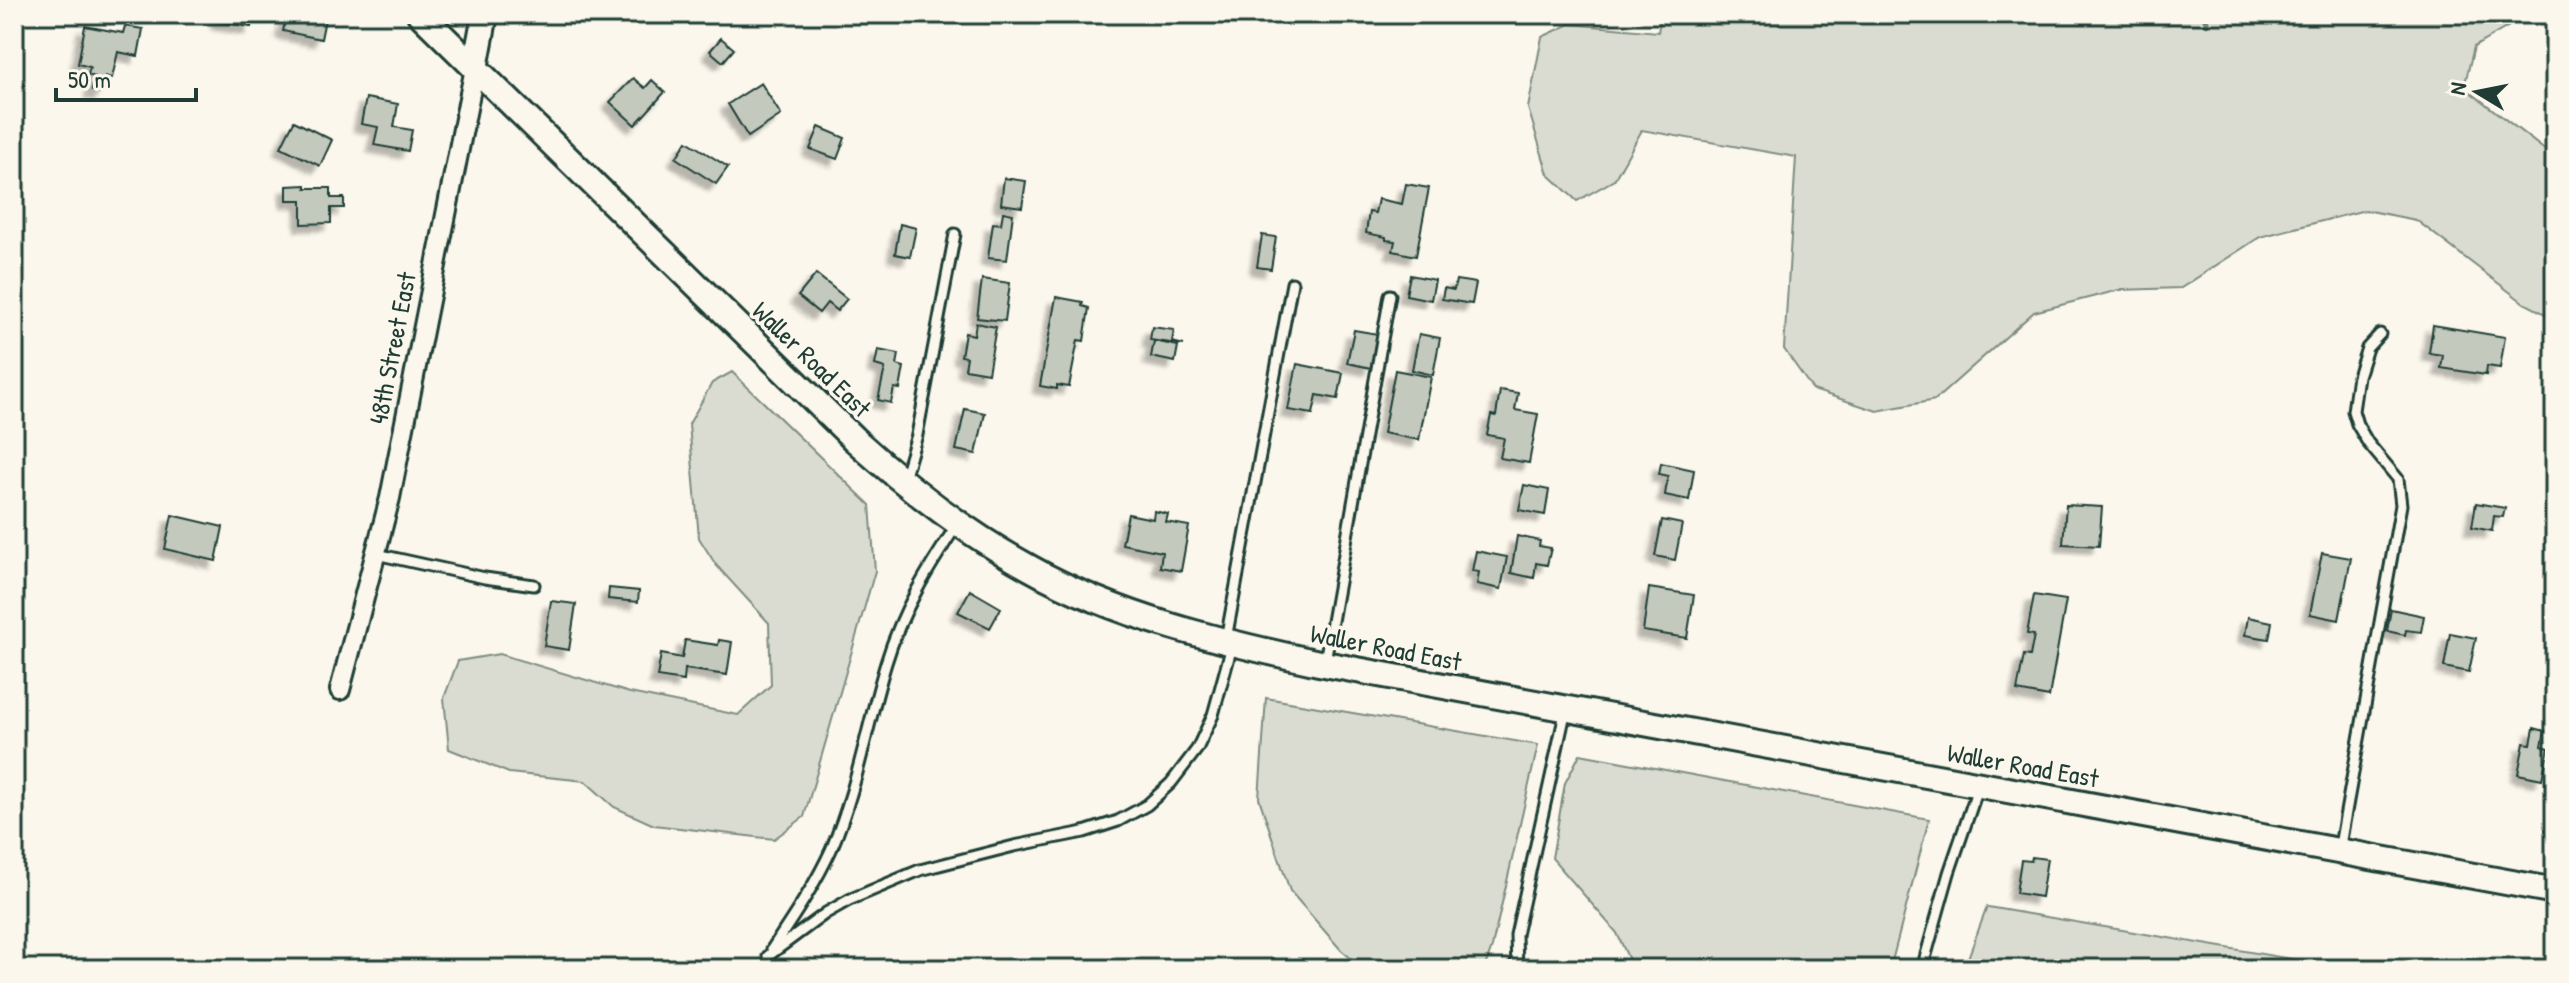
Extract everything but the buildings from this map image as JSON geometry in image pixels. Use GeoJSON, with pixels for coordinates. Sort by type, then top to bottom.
{"type":"FeatureCollection","features":[{"type":"Feature","properties":{"kind":"street","name":"Waller Road East"},"geometry":{"type":"LineString","coordinates":[[420,14],[842,428],[903,481],[958,523],[1033,570],[1110,604],[1229,643],[1324,664],[2555,891]]}},
{"type":"Feature","properties":{"kind":"street","name":"48th Street East"},"geometry":{"type":"LineString","coordinates":[[340,690],[376,554],[411,395],[485,14]]}},
{"type":"Feature","properties":{"kind":"lane"},"geometry":{"type":"LineString","coordinates":[[903,481],[917,435],[955,234]]}},
{"type":"Feature","properties":{"kind":"lane"},"geometry":{"type":"LineString","coordinates":[[958,523],[912,595],[887,660],[850,797],[831,850],[768,956],[849,900],[920,870],[1084,832],[1118,821],[1147,805],[1171,783],[1197,749],[1213,715],[1229,643],[1292,283]]}},
{"type":"Feature","properties":{"kind":"lane"},"geometry":{"type":"LineString","coordinates":[[1324,664],[1390,295]]}},
{"type":"Feature","properties":{"kind":"lane"},"geometry":{"type":"LineString","coordinates":[[2339,851],[2401,505],[2398,479],[2368,443],[2353,411],[2358,376],[2367,348],[2380,334]]}},
{"type":"Feature","properties":{"kind":"lane"},"geometry":{"type":"LineString","coordinates":[[376,554],[534,585]]}},
{"type":"Feature","properties":{"kind":"lane"},"geometry":{"type":"LineString","coordinates":[[1517,969],[1516,935],[1566,709]]}},
{"type":"Feature","properties":{"kind":"lane"},"geometry":{"type":"LineString","coordinates":[[1922,969],[1949,873],[1979,785]]}},
{"type":"Feature","properties":{"kind":"shaded area"},"geometry":{"type":"Polygon","coordinates":[[[1661,14],[2529,14],[2474,47],[2464,87],[2555,158],[2555,319],[2524,303],[2416,220],[2365,210],[2260,237],[2181,288],[2119,290],[2034,312],[1935,400],[1877,411],[1813,390],[1784,349],[1796,157],[1642,130],[1614,180],[1577,201],[1548,174],[1528,108],[1542,37],[1570,24],[1658,32],[1661,14]]]}},
{"type":"Feature","properties":{"kind":"shaded area"},"geometry":{"type":"Polygon","coordinates":[[[732,372],[870,505],[875,571],[804,817],[774,839],[654,825],[614,807],[585,781],[509,773],[449,749],[444,698],[458,661],[499,654],[630,693],[738,715],[771,685],[769,623],[716,565],[699,538],[689,424],[712,383],[732,372]]]}},
{"type":"Feature","properties":{"kind":"shaded area"},"geometry":{"type":"Polygon","coordinates":[[[1266,698],[1538,745],[1492,947],[1484,969],[1364,969],[1341,950],[1290,891],[1259,798],[1266,698]]]}},
{"type":"Feature","properties":{"kind":"shaded area"},"geometry":{"type":"Polygon","coordinates":[[[1580,754],[1929,819],[1890,969],[1633,969],[1617,933],[1552,858],[1565,783],[1580,754]]]}},
{"type":"Feature","properties":{"kind":"shaded area"},"geometry":{"type":"Polygon","coordinates":[[[1988,907],[2349,969],[1964,969],[1988,907]]]}},
{"type":"Feature","properties":{"kind":"waterway"},"geometry":{"type":"LineString","coordinates":[[2204,14],[2207,23]]}}]}
